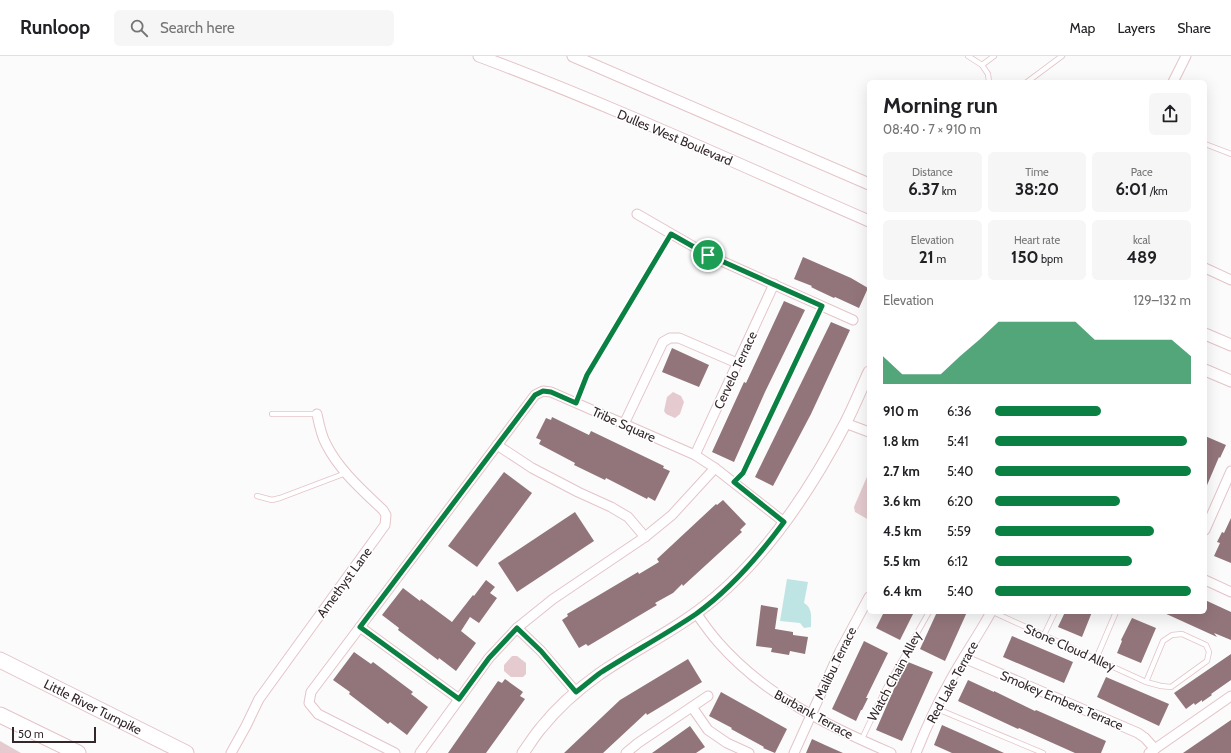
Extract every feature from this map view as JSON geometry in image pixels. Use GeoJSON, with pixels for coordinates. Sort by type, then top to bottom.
{"type":"FeatureCollection","features":[{"type":"Feature","properties":{"kind":"highway","name":"Little River Turnpike"},"geometry":{"type":"LineString","coordinates":[[0,660],[186,753]]}},
{"type":"Feature","properties":{"kind":"highway"},"geometry":{"type":"LineString","coordinates":[[0,715],[78,753]]}},
{"type":"Feature","properties":{"kind":"street","name":"Dulles West Boulevard"},"geometry":{"type":"LineString","coordinates":[[479,56],[638,120],[867,220]]}},
{"type":"Feature","properties":{"kind":"street"},"geometry":{"type":"LineString","coordinates":[[573,56],[867,183]]}},
{"type":"Feature","properties":{"kind":"street"},"geometry":{"type":"LineString","coordinates":[[1174,80],[1186,56]]}},
{"type":"Feature","properties":{"kind":"street"},"geometry":{"type":"LineString","coordinates":[[637,214],[708,255],[853,320]]}},
{"type":"Feature","properties":{"kind":"street"},"geometry":{"type":"LineString","coordinates":[[1207,269],[1231,280]]}},
{"type":"Feature","properties":{"kind":"street","name":"Cervelo Terrace"},"geometry":{"type":"LineString","coordinates":[[695,455],[774,284]]}},
{"type":"Feature","properties":{"kind":"street"},"geometry":{"type":"LineString","coordinates":[[1207,335],[1231,345]]}},
{"type":"Feature","properties":{"kind":"street"},"geometry":{"type":"LineString","coordinates":[[624,424],[663,342],[670,338],[679,338],[737,364]]}},
{"type":"Feature","properties":{"kind":"street"},"geometry":{"type":"LineString","coordinates":[[1207,371],[1231,381]]}},
{"type":"Feature","properties":{"kind":"street"},"geometry":{"type":"LineString","coordinates":[[523,753],[541,728],[576,692],[599,674],[696,613],[732,583],[770,541],[820,468],[845,423],[867,376]]}},
{"type":"Feature","properties":{"kind":"street","name":"Tribe Square"},"geometry":{"type":"LineString","coordinates":[[395,753],[318,714],[308,703],[311,692],[535,395],[543,391],[551,392],[695,455],[734,482],[784,522]]}},
{"type":"Feature","properties":{"kind":"street","name":"Amethyst Lane"},"geometry":{"type":"LineString","coordinates":[[231,753],[261,695],[385,525],[386,515],[383,510],[346,473],[325,444],[316,414]]}},
{"type":"Feature","properties":{"kind":"street"},"geometry":{"type":"LineString","coordinates":[[845,423],[867,431]]}},
{"type":"Feature","properties":{"kind":"street"},"geometry":{"type":"LineString","coordinates":[[497,445],[532,468],[578,492],[611,506],[628,517],[645,537]]}},
{"type":"Feature","properties":{"kind":"street"},"geometry":{"type":"LineString","coordinates":[[420,753],[489,658],[517,628],[553,599],[645,537],[672,515],[715,468]]}},
{"type":"Feature","properties":{"kind":"street"},"geometry":{"type":"LineString","coordinates":[[1207,525],[1231,471]]}},
{"type":"Feature","properties":{"kind":"street"},"geometry":{"type":"LineString","coordinates":[[1207,581],[1231,592]]}},
{"type":"Feature","properties":{"kind":"street","name":"Malibu Terrace"},"geometry":{"type":"LineString","coordinates":[[794,753],[840,651],[867,601]]}},
{"type":"Feature","properties":{"kind":"street","name":"Burbank Terrace"},"geometry":{"type":"LineString","coordinates":[[696,613],[718,642],[743,667],[772,691],[810,715],[891,753]]}},
{"type":"Feature","properties":{"kind":"street","name":"Red Lake Terrace"},"geometry":{"type":"LineString","coordinates":[[916,753],[950,680],[991,614]]}},
{"type":"Feature","properties":{"kind":"street"},"geometry":{"type":"LineString","coordinates":[[360,627],[459,699]]}},
{"type":"Feature","properties":{"kind":"street"},"geometry":{"type":"LineString","coordinates":[[517,628],[541,651],[576,692]]}},
{"type":"Feature","properties":{"kind":"street","name":"Smokey Embers Terrace"},"geometry":{"type":"LineString","coordinates":[[964,658],[1138,733],[1145,738],[1152,751]]}},
{"type":"Feature","properties":{"kind":"street"},"geometry":{"type":"LineString","coordinates":[[626,753],[638,743],[708,696]]}},
{"type":"Feature","properties":{"kind":"street"},"geometry":{"type":"LineString","coordinates":[[1152,751],[1231,696]]}},
{"type":"Feature","properties":{"kind":"street"},"geometry":{"type":"LineString","coordinates":[[692,707],[708,730],[727,743],[749,753]]}},
{"type":"Feature","properties":{"kind":"lane"},"geometry":{"type":"LineString","coordinates":[[968,56],[982,66],[988,74],[989,80]]}},
{"type":"Feature","properties":{"kind":"lane"},"geometry":{"type":"LineString","coordinates":[[982,66],[994,56]]}},
{"type":"Feature","properties":{"kind":"lane"},"geometry":{"type":"LineString","coordinates":[[1030,80],[1062,56]]}},
{"type":"Feature","properties":{"kind":"lane"},"geometry":{"type":"LineString","coordinates":[[1207,145],[1231,154]]}},
{"type":"Feature","properties":{"kind":"lane"},"geometry":{"type":"LineString","coordinates":[[576,403],[587,375],[671,234]]}},
{"type":"Feature","properties":{"kind":"lane"},"geometry":{"type":"LineString","coordinates":[[734,482],[743,473],[822,306]]}},
{"type":"Feature","properties":{"kind":"lane"},"geometry":{"type":"LineString","coordinates":[[272,414],[316,414]]}},
{"type":"Feature","properties":{"kind":"lane"},"geometry":{"type":"LineString","coordinates":[[257,496],[272,500],[280,498],[346,473]]}},
{"type":"Feature","properties":{"kind":"lane","name":"Watch Chain Alley"},"geometry":{"type":"LineString","coordinates":[[861,740],[886,688],[928,614]]}},
{"type":"Feature","properties":{"kind":"lane","name":"Stone Cloud Alley"},"geometry":{"type":"LineString","coordinates":[[997,614],[1146,682],[1160,686],[1171,687],[1207,660],[1209,652],[1206,645],[1182,634],[1172,635],[1163,641],[1146,682]]}},
{"type":"Feature","properties":{"kind":"lane"},"geometry":{"type":"LineString","coordinates":[[1044,635],[1054,614]]}},
{"type":"Feature","properties":{"kind":"lane"},"geometry":{"type":"LineString","coordinates":[[1096,659],[1115,614]]}},
{"type":"Feature","properties":{"kind":"lane"},"geometry":{"type":"LineString","coordinates":[[936,708],[1043,753]]}},
{"type":"Feature","properties":{"kind":"shaded area"},"geometry":{"type":"Polygon","coordinates":[[[673,392],[681,396],[684,402],[680,414],[675,418],[666,414],[664,411],[667,397],[673,392]]]}},
{"type":"Feature","properties":{"kind":"shaded area"},"geometry":{"type":"Polygon","coordinates":[[[867,477],[867,519],[855,512],[854,507],[867,477]]]}},
{"type":"Feature","properties":{"kind":"shaded area"},"geometry":{"type":"Polygon","coordinates":[[[512,656],[517,656],[526,663],[526,674],[523,677],[511,677],[504,671],[504,665],[512,656]]]}},
{"type":"Feature","properties":{"kind":"shaded area"},"geometry":{"type":"Polygon","coordinates":[[[0,741],[21,753],[0,753],[0,741]]]}},
{"type":"Feature","properties":{"kind":"water"},"geometry":{"type":"Polygon","coordinates":[[[787,579],[808,582],[804,603],[810,610],[811,627],[804,628],[800,623],[780,621],[787,579]]]}},
{"type":"Feature","properties":{"kind":"building"},"geometry":{"type":"Polygon","coordinates":[[[803,257],[851,278],[867,287],[867,290],[859,308],[794,279],[803,257]]]}},
{"type":"Feature","properties":{"kind":"building"},"geometry":{"type":"Polygon","coordinates":[[[784,301],[805,310],[765,392],[734,462],[712,452],[744,382],[746,383],[784,301]]]}},
{"type":"Feature","properties":{"kind":"building"},"geometry":{"type":"Polygon","coordinates":[[[831,322],[850,330],[811,414],[773,486],[755,477],[831,322]]]}},
{"type":"Feature","properties":{"kind":"building"},"geometry":{"type":"Polygon","coordinates":[[[672,348],[709,365],[699,387],[662,372],[672,348]]]}},
{"type":"Feature","properties":{"kind":"building"},"geometry":{"type":"Polygon","coordinates":[[[552,417],[589,435],[591,431],[664,466],[663,468],[670,471],[655,501],[648,497],[647,499],[606,478],[605,480],[574,465],[575,463],[539,444],[541,440],[536,438],[546,418],[551,420],[552,417]]]}},
{"type":"Feature","properties":{"kind":"building"},"geometry":{"type":"Polygon","coordinates":[[[1207,437],[1226,445],[1220,458],[1219,457],[1207,485],[1207,437]]]}},
{"type":"Feature","properties":{"kind":"building"},"geometry":{"type":"Polygon","coordinates":[[[504,472],[532,493],[477,567],[448,546],[504,472]]]}},
{"type":"Feature","properties":{"kind":"building"},"geometry":{"type":"Polygon","coordinates":[[[723,500],[746,524],[740,530],[742,532],[683,586],[682,584],[673,593],[655,603],[657,605],[588,646],[586,644],[579,648],[562,620],[568,616],[567,614],[638,572],[639,574],[659,562],[657,559],[716,504],[717,505],[723,500]]]}},
{"type":"Feature","properties":{"kind":"building"},"geometry":{"type":"Polygon","coordinates":[[[575,512],[594,541],[517,592],[498,563],[575,512]]]}},
{"type":"Feature","properties":{"kind":"building"},"geometry":{"type":"Polygon","coordinates":[[[1231,518],[1231,563],[1214,556],[1220,543],[1217,542],[1222,532],[1224,533],[1231,518]]]}},
{"type":"Feature","properties":{"kind":"building"},"geometry":{"type":"Polygon","coordinates":[[[486,580],[495,587],[490,593],[497,598],[479,623],[470,617],[461,631],[476,643],[456,671],[439,658],[438,660],[398,630],[399,628],[382,615],[403,588],[420,601],[421,599],[452,622],[486,580]]]}},
{"type":"Feature","properties":{"kind":"building"},"geometry":{"type":"Polygon","coordinates":[[[1207,601],[1231,612],[1231,640],[1214,633],[1217,637],[1166,614],[1207,614],[1207,601]]]}},
{"type":"Feature","properties":{"kind":"building"},"geometry":{"type":"Polygon","coordinates":[[[761,605],[778,608],[775,629],[793,632],[793,635],[808,637],[805,654],[790,651],[789,655],[771,652],[772,648],[756,646],[761,605]]]}},
{"type":"Feature","properties":{"kind":"building"},"geometry":{"type":"Polygon","coordinates":[[[883,614],[913,614],[900,640],[876,628],[883,614]]]}},
{"type":"Feature","properties":{"kind":"building"},"geometry":{"type":"Polygon","coordinates":[[[936,614],[966,614],[945,661],[920,649],[936,614]]]}},
{"type":"Feature","properties":{"kind":"building"},"geometry":{"type":"Polygon","coordinates":[[[1064,614],[1091,614],[1082,637],[1058,627],[1064,614]]]}},
{"type":"Feature","properties":{"kind":"building"},"geometry":{"type":"Polygon","coordinates":[[[1132,618],[1156,628],[1141,663],[1117,653],[1122,641],[1121,640],[1132,618]]]}},
{"type":"Feature","properties":{"kind":"building"},"geometry":{"type":"Polygon","coordinates":[[[1012,636],[1073,662],[1064,683],[1003,657],[1012,636]]]}},
{"type":"Feature","properties":{"kind":"building"},"geometry":{"type":"Polygon","coordinates":[[[864,641],[888,653],[856,721],[832,709],[864,641]]]}},
{"type":"Feature","properties":{"kind":"building"},"geometry":{"type":"Polygon","coordinates":[[[354,652],[371,664],[373,662],[413,692],[411,694],[428,707],[407,735],[390,722],[388,724],[349,694],[350,692],[333,680],[354,652]]]}},
{"type":"Feature","properties":{"kind":"building"},"geometry":{"type":"Polygon","coordinates":[[[1231,654],[1231,680],[1202,702],[1202,700],[1195,705],[1194,703],[1186,709],[1174,693],[1231,654]]]}},
{"type":"Feature","properties":{"kind":"building"},"geometry":{"type":"Polygon","coordinates":[[[688,659],[702,682],[647,715],[646,713],[603,753],[564,753],[620,700],[688,659]]]}},
{"type":"Feature","properties":{"kind":"building"},"geometry":{"type":"Polygon","coordinates":[[[908,662],[933,672],[902,741],[876,730],[901,673],[903,673],[908,662]]]}},
{"type":"Feature","properties":{"kind":"building"},"geometry":{"type":"Polygon","coordinates":[[[1106,677],[1169,704],[1159,726],[1097,697],[1106,677]]]}},
{"type":"Feature","properties":{"kind":"building"},"geometry":{"type":"Polygon","coordinates":[[[505,679],[523,692],[520,696],[525,699],[486,753],[448,753],[498,681],[502,683],[505,679]]]}},
{"type":"Feature","properties":{"kind":"building"},"geometry":{"type":"Polygon","coordinates":[[[968,680],[1035,711],[1036,710],[1106,741],[1101,753],[1075,753],[1019,728],[1018,729],[958,701],[968,680]]]}},
{"type":"Feature","properties":{"kind":"building"},"geometry":{"type":"Polygon","coordinates":[[[721,692],[787,729],[775,753],[763,748],[764,747],[709,716],[721,692]]]}},
{"type":"Feature","properties":{"kind":"building"},"geometry":{"type":"Polygon","coordinates":[[[1231,720],[1231,753],[1183,753],[1231,720]]]}},
{"type":"Feature","properties":{"kind":"building"},"geometry":{"type":"Polygon","coordinates":[[[942,725],[1004,753],[952,753],[934,745],[942,725]]]}},
{"type":"Feature","properties":{"kind":"building"},"geometry":{"type":"Polygon","coordinates":[[[690,726],[705,747],[696,753],[652,753],[690,726]]]}},
{"type":"Feature","properties":{"kind":"building"},"geometry":{"type":"Polygon","coordinates":[[[812,739],[825,745],[843,753],[806,753],[812,739]]]}},
{"type":"Feature","properties":{"kind":"route"},"geometry":{"type":"LineString","coordinates":[[671,234],[708,255],[822,306],[743,473],[734,482],[784,522],[770,541],[732,583],[715,599],[696,613],[599,674],[576,692],[541,651],[517,628],[489,658],[459,699],[360,627],[535,395],[543,391],[551,392],[576,403],[587,375],[671,234]]}}]}
